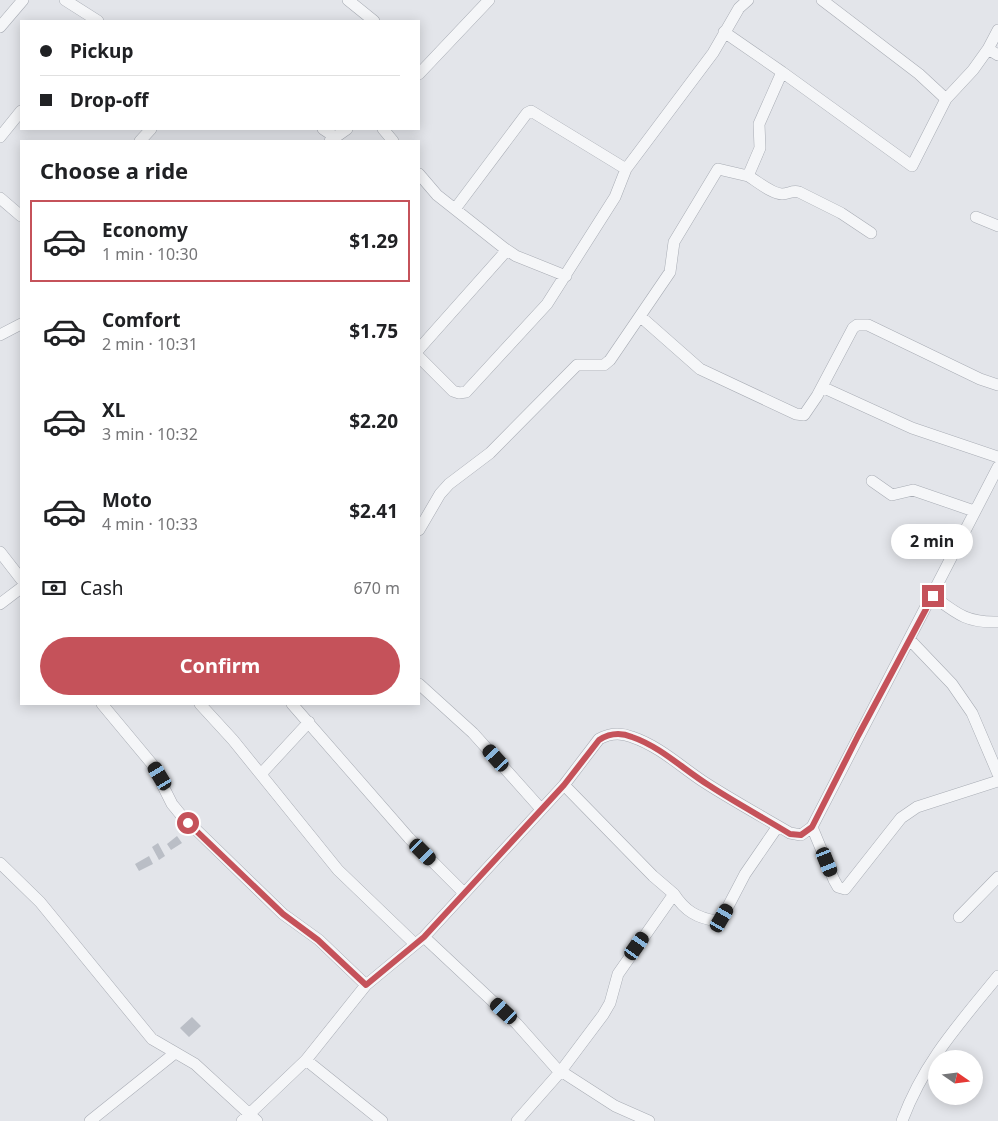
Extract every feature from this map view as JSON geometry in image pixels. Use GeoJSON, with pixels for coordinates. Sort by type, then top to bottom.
{"type":"FeatureCollection","features":[{"type":"Feature","properties":{"kind":"street"},"geometry":{"type":"LineString","coordinates":[[0,27],[23,0]]}},
{"type":"Feature","properties":{"kind":"street"},"geometry":{"type":"LineString","coordinates":[[65,0],[93,20]]}},
{"type":"Feature","properties":{"kind":"street"},"geometry":{"type":"LineString","coordinates":[[348,0],[373,20]]}},
{"type":"Feature","properties":{"kind":"street"},"geometry":{"type":"LineString","coordinates":[[422,67],[489,0]]}},
{"type":"Feature","properties":{"kind":"street"},"geometry":{"type":"LineString","coordinates":[[420,358],[453,391],[459,393],[466,392],[537,317],[566,276],[615,197],[626,169],[712,53],[739,8],[748,0]]}},
{"type":"Feature","properties":{"kind":"street"},"geometry":{"type":"LineString","coordinates":[[822,0],[919,74],[946,99]]}},
{"type":"Feature","properties":{"kind":"street"},"geometry":{"type":"LineString","coordinates":[[724,32],[912,166],[946,99],[993,52],[998,30]]}},
{"type":"Feature","properties":{"kind":"street"},"geometry":{"type":"LineString","coordinates":[[748,176],[760,148],[759,124],[782,72]]}},
{"type":"Feature","properties":{"kind":"street"},"geometry":{"type":"LineString","coordinates":[[455,209],[527,113],[531,111],[626,169]]}},
{"type":"Feature","properties":{"kind":"street"},"geometry":{"type":"LineString","coordinates":[[0,137],[20,112]]}},
{"type":"Feature","properties":{"kind":"street"},"geometry":{"type":"LineString","coordinates":[[141,140],[150,130]]}},
{"type":"Feature","properties":{"kind":"street"},"geometry":{"type":"LineString","coordinates":[[332,139],[346,130]]}},
{"type":"Feature","properties":{"kind":"street"},"geometry":{"type":"LineString","coordinates":[[384,130],[392,140]]}},
{"type":"Feature","properties":{"kind":"street"},"geometry":{"type":"LineString","coordinates":[[420,528],[440,494],[449,484],[490,453],[577,364],[604,365],[610,360],[670,272],[674,242],[681,227],[714,174],[722,168],[748,176],[781,194],[793,191],[798,192],[841,213],[872,233]]}},
{"type":"Feature","properties":{"kind":"street"},"geometry":{"type":"LineString","coordinates":[[420,175],[437,195],[506,250],[566,276]]}},
{"type":"Feature","properties":{"kind":"street"},"geometry":{"type":"LineString","coordinates":[[0,198],[20,215]]}},
{"type":"Feature","properties":{"kind":"street"},"geometry":{"type":"LineString","coordinates":[[976,217],[998,226]]}},
{"type":"Feature","properties":{"kind":"street"},"geometry":{"type":"LineString","coordinates":[[420,348],[506,250]]}},
{"type":"Feature","properties":{"kind":"street"},"geometry":{"type":"LineString","coordinates":[[641,317],[700,369],[796,414],[804,415],[822,387],[853,328],[861,324],[980,379],[998,385]]}},
{"type":"Feature","properties":{"kind":"street"},"geometry":{"type":"LineString","coordinates":[[0,335],[20,325]]}},
{"type":"Feature","properties":{"kind":"street"},"geometry":{"type":"LineString","coordinates":[[822,387],[912,428],[998,457]]}},
{"type":"Feature","properties":{"kind":"street"},"geometry":{"type":"LineString","coordinates":[[242,1121],[306,1060],[366,985],[420,940],[564,785],[599,740],[616,734],[630,736],[656,747],[710,786],[790,834],[801,835],[812,827],[933,596],[974,511],[993,492],[998,467]]}},
{"type":"Feature","properties":{"kind":"street"},"geometry":{"type":"LineString","coordinates":[[872,481],[892,495],[913,490],[974,511]]}},
{"type":"Feature","properties":{"kind":"street"},"geometry":{"type":"LineString","coordinates":[[0,552],[20,578]]}},
{"type":"Feature","properties":{"kind":"street"},"geometry":{"type":"LineString","coordinates":[[0,604],[20,589]]}},
{"type":"Feature","properties":{"kind":"street"},"geometry":{"type":"LineString","coordinates":[[933,596],[962,617],[973,622],[998,622]]}},
{"type":"Feature","properties":{"kind":"street"},"geometry":{"type":"LineString","coordinates":[[910,640],[952,684],[972,713],[998,774]]}},
{"type":"Feature","properties":{"kind":"street"},"geometry":{"type":"LineString","coordinates":[[420,685],[473,733],[541,809]]}},
{"type":"Feature","properties":{"kind":"street"},"geometry":{"type":"LineString","coordinates":[[105,705],[152,764],[172,804],[180,815],[283,914],[318,940],[366,985]]}},
{"type":"Feature","properties":{"kind":"street"},"geometry":{"type":"LineString","coordinates":[[201,705],[261,774],[338,870],[517,1024],[544,1056],[561,1071],[615,1106],[649,1121]]}},
{"type":"Feature","properties":{"kind":"street"},"geometry":{"type":"LineString","coordinates":[[293,705],[409,838],[464,893]]}},
{"type":"Feature","properties":{"kind":"street"},"geometry":{"type":"LineString","coordinates":[[261,774],[309,722]]}},
{"type":"Feature","properties":{"kind":"street"},"geometry":{"type":"LineString","coordinates":[[812,827],[834,880],[838,887],[845,889],[901,818],[917,807],[998,781]]}},
{"type":"Feature","properties":{"kind":"street"},"geometry":{"type":"LineString","coordinates":[[564,785],[653,876],[674,894],[682,907],[694,914],[717,921],[722,918],[745,874],[778,826]]}},
{"type":"Feature","properties":{"kind":"street"},"geometry":{"type":"LineString","coordinates":[[0,863],[40,902],[152,1039],[195,1064],[250,1112],[257,1121]]}},
{"type":"Feature","properties":{"kind":"street"},"geometry":{"type":"LineString","coordinates":[[959,917],[998,877]]}},
{"type":"Feature","properties":{"kind":"street"},"geometry":{"type":"LineString","coordinates":[[517,1121],[561,1071],[603,1015],[610,1003],[618,974],[674,894]]}},
{"type":"Feature","properties":{"kind":"street"},"geometry":{"type":"LineString","coordinates":[[902,1121],[915,1087],[940,1047],[998,976]]}},
{"type":"Feature","properties":{"kind":"street"},"geometry":{"type":"LineString","coordinates":[[90,1121],[175,1053]]}},
{"type":"Feature","properties":{"kind":"street"},"geometry":{"type":"LineString","coordinates":[[306,1060],[382,1121]]}},
{"type":"Feature","properties":{"kind":"building"},"geometry":{"type":"Polygon","coordinates":[[[177,836],[182,843],[171,850],[167,844],[177,836]]]}},
{"type":"Feature","properties":{"kind":"building"},"geometry":{"type":"Polygon","coordinates":[[[158,843],[165,856],[159,860],[152,847],[158,843]]]}},
{"type":"Feature","properties":{"kind":"building"},"geometry":{"type":"Polygon","coordinates":[[[149,856],[153,864],[139,871],[135,864],[149,856]]]}},
{"type":"Feature","properties":{"kind":"building"},"geometry":{"type":"Polygon","coordinates":[[[192,1017],[201,1026],[189,1037],[180,1028],[192,1017]]]}},
{"type":"Feature","properties":{"kind":"route"},"geometry":{"type":"LineString","coordinates":[[188,823],[283,914],[318,940],[366,985],[424,937],[564,785],[599,740],[606,735],[630,736],[656,747],[672,761],[710,786],[790,834],[801,835],[806,833],[819,815],[858,736],[933,596]]}}]}
